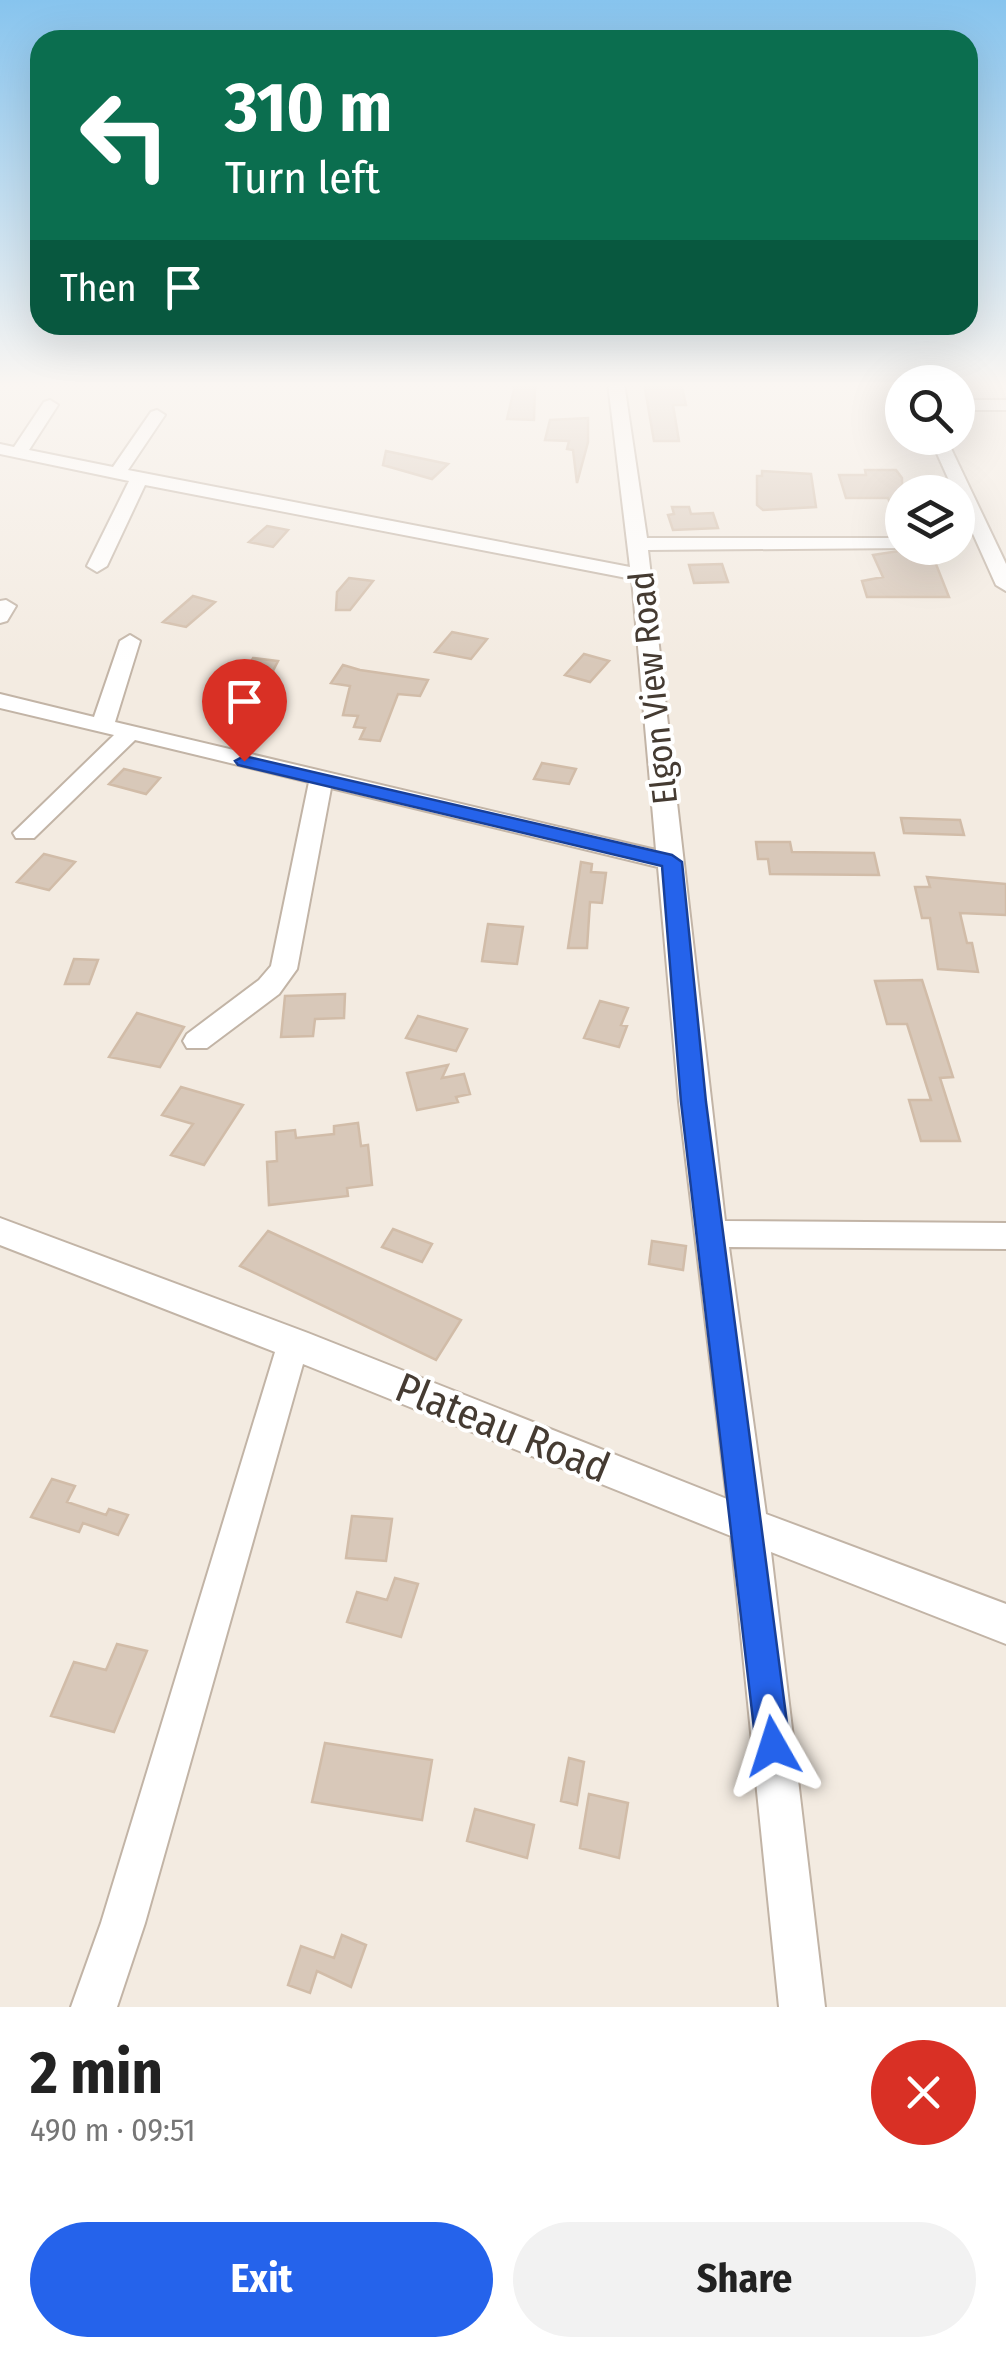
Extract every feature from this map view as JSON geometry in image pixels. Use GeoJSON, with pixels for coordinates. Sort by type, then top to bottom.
{"type":"FeatureCollection","features":[{"type":"Feature","properties":{"kind":"street"},"geometry":{"type":"LineString","coordinates":[[97,566],[140,477],[638,559],[885,545]]}},
{"type":"Feature","properties":{"kind":"street","name":"Elgon View Road"},"geometry":{"type":"LineString","coordinates":[[628,477],[672,862],[694,1102],[749,1528],[802,2007]]}},
{"type":"Feature","properties":{"kind":"street"},"geometry":{"type":"LineString","coordinates":[[959,477],[996,544],[1006,585]]}},
{"type":"Feature","properties":{"kind":"street"},"geometry":{"type":"LineString","coordinates":[[102,726],[130,642]]}},
{"type":"Feature","properties":{"kind":"street"},"geometry":{"type":"LineString","coordinates":[[0,701],[672,862]]}},
{"type":"Feature","properties":{"kind":"street"},"geometry":{"type":"LineString","coordinates":[[25,833],[129,734]]}},
{"type":"Feature","properties":{"kind":"street"},"geometry":{"type":"LineString","coordinates":[[197,1042],[269,986],[284,969],[321,780]]}},
{"type":"Feature","properties":{"kind":"street","name":"Plateau Road"},"geometry":{"type":"LineString","coordinates":[[0,1232],[296,1342],[749,1528],[1006,1624]]}},
{"type":"Feature","properties":{"kind":"street"},"geometry":{"type":"LineString","coordinates":[[712,1234],[1006,1236]]}},
{"type":"Feature","properties":{"kind":"street"},"geometry":{"type":"LineString","coordinates":[[94,2007],[123,1923],[285,1367],[296,1342]]}},
{"type":"Feature","properties":{"kind":"building"},"geometry":{"type":"Polygon","coordinates":[[[757,477],[811,477],[816,507],[763,510],[757,505],[757,477]]]}},
{"type":"Feature","properties":{"kind":"building"},"geometry":{"type":"Polygon","coordinates":[[[840,477],[885,477],[885,498],[846,498],[840,477]]]}},
{"type":"Feature","properties":{"kind":"building"},"geometry":{"type":"Polygon","coordinates":[[[672,507],[689,507],[691,514],[713,513],[718,528],[673,530],[668,515],[674,514],[672,507]]]}},
{"type":"Feature","properties":{"kind":"building"},"geometry":{"type":"Polygon","coordinates":[[[267,526],[288,530],[273,547],[249,542],[267,526]]]}},
{"type":"Feature","properties":{"kind":"building"},"geometry":{"type":"Polygon","coordinates":[[[885,553],[885,565],[936,565],[949,597],[867,597],[862,581],[883,577],[873,555],[885,553]]]}},
{"type":"Feature","properties":{"kind":"building"},"geometry":{"type":"Polygon","coordinates":[[[722,564],[728,582],[694,583],[689,565],[722,564]]]}},
{"type":"Feature","properties":{"kind":"building"},"geometry":{"type":"Polygon","coordinates":[[[349,578],[373,581],[350,610],[336,610],[337,592],[349,578]]]}},
{"type":"Feature","properties":{"kind":"building"},"geometry":{"type":"Polygon","coordinates":[[[193,596],[215,602],[186,627],[163,622],[193,596]]]}},
{"type":"Feature","properties":{"kind":"building"},"geometry":{"type":"Polygon","coordinates":[[[452,632],[487,639],[471,659],[435,652],[452,632]]]}},
{"type":"Feature","properties":{"kind":"building"},"geometry":{"type":"Polygon","coordinates":[[[584,654],[609,661],[590,682],[565,675],[584,654]]]}},
{"type":"Feature","properties":{"kind":"building"},"geometry":{"type":"Polygon","coordinates":[[[253,658],[278,661],[257,702],[232,700],[253,658]]]}},
{"type":"Feature","properties":{"kind":"building"},"geometry":{"type":"Polygon","coordinates":[[[343,665],[428,680],[420,696],[398,694],[380,741],[360,739],[365,728],[354,727],[358,716],[343,715],[350,686],[331,683],[343,665]]]}},
{"type":"Feature","properties":{"kind":"building"},"geometry":{"type":"Polygon","coordinates":[[[542,763],[576,769],[569,784],[534,779],[542,763]]]}},
{"type":"Feature","properties":{"kind":"building"},"geometry":{"type":"Polygon","coordinates":[[[124,769],[160,778],[146,794],[109,784],[124,769]]]}},
{"type":"Feature","properties":{"kind":"building"},"geometry":{"type":"Polygon","coordinates":[[[901,818],[960,820],[964,835],[904,833],[901,818]]]}},
{"type":"Feature","properties":{"kind":"building"},"geometry":{"type":"Polygon","coordinates":[[[756,842],[790,842],[792,852],[874,853],[879,875],[770,874],[768,859],[758,859],[756,842]]]}},
{"type":"Feature","properties":{"kind":"building"},"geometry":{"type":"Polygon","coordinates":[[[44,854],[75,862],[49,890],[17,882],[44,854]]]}},
{"type":"Feature","properties":{"kind":"building"},"geometry":{"type":"Polygon","coordinates":[[[581,862],[592,864],[591,872],[606,873],[602,903],[590,902],[587,948],[568,948],[581,862]]]}},
{"type":"Feature","properties":{"kind":"building"},"geometry":{"type":"Polygon","coordinates":[[[927,877],[1006,884],[1006,915],[960,913],[978,972],[938,969],[930,918],[922,918],[915,887],[930,887],[927,877]]]}},
{"type":"Feature","properties":{"kind":"building"},"geometry":{"type":"Polygon","coordinates":[[[488,924],[523,927],[517,964],[482,961],[488,924]]]}},
{"type":"Feature","properties":{"kind":"building"},"geometry":{"type":"Polygon","coordinates":[[[74,959],[98,960],[89,984],[65,984],[74,959]]]}},
{"type":"Feature","properties":{"kind":"building"},"geometry":{"type":"Polygon","coordinates":[[[922,980],[953,1077],[940,1078],[960,1141],[921,1141],[909,1100],[931,1100],[907,1024],[887,1024],[875,981],[922,980]]]}},
{"type":"Feature","properties":{"kind":"building"},"geometry":{"type":"Polygon","coordinates":[[[345,994],[344,1018],[315,1019],[313,1036],[281,1037],[285,996],[345,994]]]}},
{"type":"Feature","properties":{"kind":"building"},"geometry":{"type":"Polygon","coordinates":[[[600,1001],[628,1008],[621,1025],[627,1026],[619,1047],[584,1038],[600,1001]]]}},
{"type":"Feature","properties":{"kind":"building"},"geometry":{"type":"Polygon","coordinates":[[[137,1013],[184,1027],[160,1067],[109,1057],[137,1013]]]}},
{"type":"Feature","properties":{"kind":"building"},"geometry":{"type":"Polygon","coordinates":[[[418,1016],[467,1029],[456,1051],[406,1038],[418,1016]]]}},
{"type":"Feature","properties":{"kind":"building"},"geometry":{"type":"Polygon","coordinates":[[[448,1065],[442,1078],[464,1074],[470,1094],[456,1097],[458,1102],[417,1110],[407,1073],[448,1065]]]}},
{"type":"Feature","properties":{"kind":"building"},"geometry":{"type":"Polygon","coordinates":[[[181,1087],[243,1105],[204,1165],[171,1155],[193,1124],[162,1115],[181,1087]]]}},
{"type":"Feature","properties":{"kind":"building"},"geometry":{"type":"Polygon","coordinates":[[[358,1123],[361,1146],[368,1145],[372,1185],[347,1188],[348,1196],[269,1205],[267,1162],[277,1161],[276,1132],[295,1130],[296,1138],[334,1134],[334,1126],[358,1123]]]}},
{"type":"Feature","properties":{"kind":"building"},"geometry":{"type":"Polygon","coordinates":[[[393,1229],[432,1244],[422,1262],[382,1247],[393,1229]]]}},
{"type":"Feature","properties":{"kind":"building"},"geometry":{"type":"Polygon","coordinates":[[[268,1231],[461,1320],[436,1360],[240,1266],[268,1231]]]}},
{"type":"Feature","properties":{"kind":"building"},"geometry":{"type":"Polygon","coordinates":[[[652,1241],[686,1246],[683,1270],[649,1264],[652,1241]]]}},
{"type":"Feature","properties":{"kind":"building"},"geometry":{"type":"Polygon","coordinates":[[[52,1479],[75,1486],[67,1502],[106,1515],[109,1509],[128,1515],[118,1535],[83,1523],[79,1532],[31,1517],[52,1479]]]}},
{"type":"Feature","properties":{"kind":"building"},"geometry":{"type":"Polygon","coordinates":[[[352,1516],[392,1519],[386,1561],[346,1558],[352,1516]]]}},
{"type":"Feature","properties":{"kind":"building"},"geometry":{"type":"Polygon","coordinates":[[[395,1578],[418,1584],[401,1637],[347,1622],[357,1592],[387,1600],[395,1578]]]}},
{"type":"Feature","properties":{"kind":"building"},"geometry":{"type":"Polygon","coordinates":[[[117,1644],[147,1651],[114,1732],[51,1716],[74,1662],[106,1670],[117,1644]]]}},
{"type":"Feature","properties":{"kind":"building"},"geometry":{"type":"Polygon","coordinates":[[[325,1743],[432,1760],[422,1820],[312,1802],[325,1743]]]}},
{"type":"Feature","properties":{"kind":"building"},"geometry":{"type":"Polygon","coordinates":[[[569,1758],[584,1762],[577,1805],[561,1801],[569,1758]]]}},
{"type":"Feature","properties":{"kind":"building"},"geometry":{"type":"Polygon","coordinates":[[[589,1794],[628,1803],[619,1858],[580,1848],[589,1794]]]}},
{"type":"Feature","properties":{"kind":"building"},"geometry":{"type":"Polygon","coordinates":[[[475,1809],[534,1825],[527,1858],[467,1841],[475,1809]]]}},
{"type":"Feature","properties":{"kind":"building"},"geometry":{"type":"Polygon","coordinates":[[[342,1935],[366,1945],[351,1987],[317,1971],[310,1993],[288,1985],[301,1946],[334,1958],[342,1935]]]}},
{"type":"Feature","properties":{"kind":"route"},"geometry":{"type":"LineString","coordinates":[[244,761],[672,862],[694,1102],[773,1746]]}}]}
